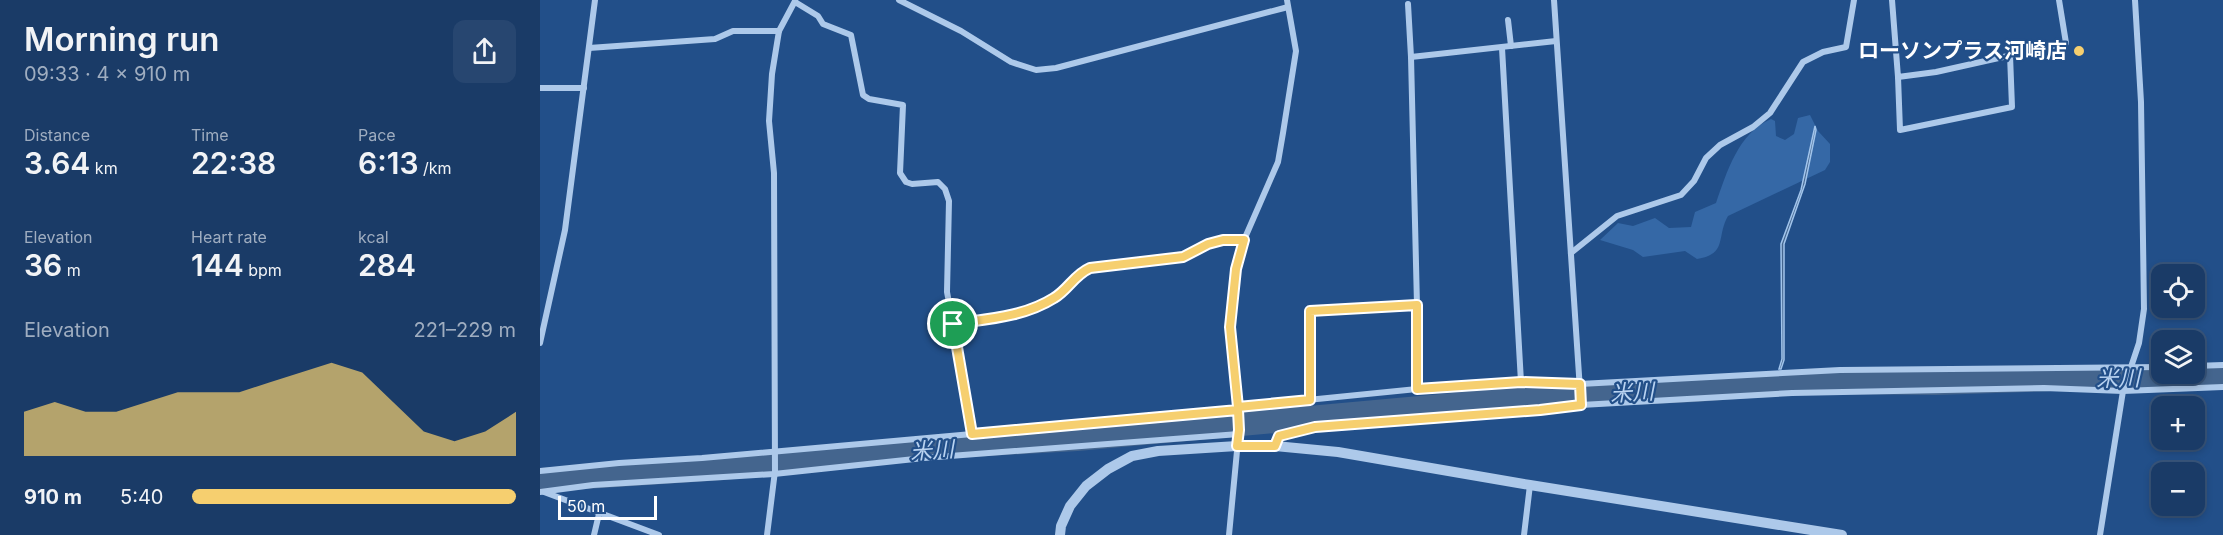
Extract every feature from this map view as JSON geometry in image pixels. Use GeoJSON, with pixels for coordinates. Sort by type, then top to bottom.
{"type":"FeatureCollection","features":[{"type":"Feature","properties":{"kind":"street"},"geometry":{"type":"LineString","coordinates":[[540,343],[565,230],[595,0]]}},
{"type":"Feature","properties":{"kind":"street"},"geometry":{"type":"LineString","coordinates":[[899,0],[961,31],[1011,62],[1036,70],[1056,68],[1287,3],[1296,51],[1282,143],[1278,162],[1244,240],[1236,269],[1230,327],[1239,432],[1229,535]]}},
{"type":"Feature","properties":{"kind":"street"},"geometry":{"type":"LineString","coordinates":[[1554,0],[1581,405]]}},
{"type":"Feature","properties":{"kind":"street"},"geometry":{"type":"LineString","coordinates":[[1571,253],[1617,216],[1681,195],[1694,181],[1706,158],[1720,145],[1753,127],[1770,113],[1803,62],[1823,52],[1846,47],[1854,0]]}},
{"type":"Feature","properties":{"kind":"street"},"geometry":{"type":"LineString","coordinates":[[1892,0],[1900,130],[2012,107],[2010,56]]}},
{"type":"Feature","properties":{"kind":"street"},"geometry":{"type":"LineString","coordinates":[[1898,77],[1936,72],[2067,43],[2060,0]]}},
{"type":"Feature","properties":{"kind":"street"},"geometry":{"type":"LineString","coordinates":[[2100,535],[2124,388],[2139,343],[2144,309],[2141,102],[2135,0]]}},
{"type":"Feature","properties":{"kind":"street"},"geometry":{"type":"LineString","coordinates":[[767,535],[774,472],[774,185],[770,121],[772,74],[779,32],[795,1],[818,16],[823,24],[851,35],[863,95],[869,99],[903,105],[900,173],[906,182],[912,184],[938,182],[945,189],[949,201],[947,292],[972,434]]}},
{"type":"Feature","properties":{"kind":"street"},"geometry":{"type":"LineString","coordinates":[[1408,4],[1417,305],[1417,389]]}},
{"type":"Feature","properties":{"kind":"street"},"geometry":{"type":"LineString","coordinates":[[1508,20],[1511,46]]}},
{"type":"Feature","properties":{"kind":"street"},"geometry":{"type":"LineString","coordinates":[[589,48],[715,39],[733,31],[779,32]]}},
{"type":"Feature","properties":{"kind":"street"},"geometry":{"type":"LineString","coordinates":[[1411,57],[1556,41]]}},
{"type":"Feature","properties":{"kind":"street"},"geometry":{"type":"LineString","coordinates":[[1503,48],[1521,382]]}},
{"type":"Feature","properties":{"kind":"street"},"geometry":{"type":"LineString","coordinates":[[540,88],[584,88]]}},
{"type":"Feature","properties":{"kind":"street"},"geometry":{"type":"LineString","coordinates":[[953,324],[1014,314],[1040,306],[1057,297],[1080,272],[1090,268],[1183,257],[1208,244],[1223,240],[1244,240]]}},
{"type":"Feature","properties":{"kind":"street"},"geometry":{"type":"LineString","coordinates":[[1310,400],[1310,311],[1417,305]]}},
{"type":"Feature","properties":{"kind":"street"},"geometry":{"type":"LineString","coordinates":[[2205,366],[2223,365]]}},
{"type":"Feature","properties":{"kind":"street"},"geometry":{"type":"LineString","coordinates":[[540,471],[1238,410],[1417,389],[1521,382],[1580,384],[1840,370],[2151,368]]}},
{"type":"Feature","properties":{"kind":"street"},"geometry":{"type":"LineString","coordinates":[[1275,446],[1279,436],[1315,427],[1581,405],[1792,393],[2223,387]]}},
{"type":"Feature","properties":{"kind":"street"},"geometry":{"type":"LineString","coordinates":[[541,491],[1239,432]]}},
{"type":"Feature","properties":{"kind":"street"},"geometry":{"type":"LineString","coordinates":[[1059,535],[1070,506],[1086,486],[1108,469],[1132,456],[1158,451],[1237,446],[1275,446],[1338,452],[1842,535]]}},
{"type":"Feature","properties":{"kind":"street"},"geometry":{"type":"LineString","coordinates":[[1524,535],[1530,485]]}},
{"type":"Feature","properties":{"kind":"street"},"geometry":{"type":"LineString","coordinates":[[541,491],[658,535]]}},
{"type":"Feature","properties":{"kind":"street"},"geometry":{"type":"LineString","coordinates":[[594,535],[600,514]]}},
{"type":"Feature","properties":{"kind":"shaded area"},"geometry":{"type":"Polygon","coordinates":[[[1810,115],[1818,131],[1830,144],[1830,162],[1825,170],[1728,216],[1720,244],[1707,257],[1697,259],[1685,251],[1643,257],[1633,250],[1600,240],[1618,223],[1633,226],[1655,218],[1669,228],[1691,227],[1695,212],[1716,203],[1735,155],[1750,134],[1771,119],[1775,121],[1776,136],[1785,140],[1794,134],[1798,118],[1810,115]]]}},
{"type":"Feature","properties":{"kind":"shaded area"},"geometry":{"type":"Polygon","coordinates":[[[1815,126],[1805,184],[1784,244],[1784,360],[1779,369],[1782,359],[1781,244],[1801,190],[1815,126]]]}},
{"type":"Feature","properties":{"kind":"waterway","name":"米川"},"geometry":{"type":"LineString","coordinates":[[540,480],[724,468],[935,447],[1077,439],[1540,397],[1810,382],[1936,383],[2082,378],[2223,377]]}},
{"type":"Feature","properties":{"kind":"place","name":"ローソンプラス河崎店"},"geometry":{"type":"Point","coordinates":[2079,51]}},
{"type":"Feature","properties":{"kind":"route"},"geometry":{"type":"LineString","coordinates":[[1223,240],[1244,240],[1236,269],[1230,327],[1238,407],[1310,400],[1310,311],[1417,305],[1417,389],[1521,382],[1580,384],[1581,405],[1315,427],[1279,436],[1275,446],[1237,446],[1238,410],[972,434],[953,324],[1014,314],[1040,306],[1057,297],[1080,272],[1090,268],[1183,257],[1208,244],[1223,240]]}}]}
